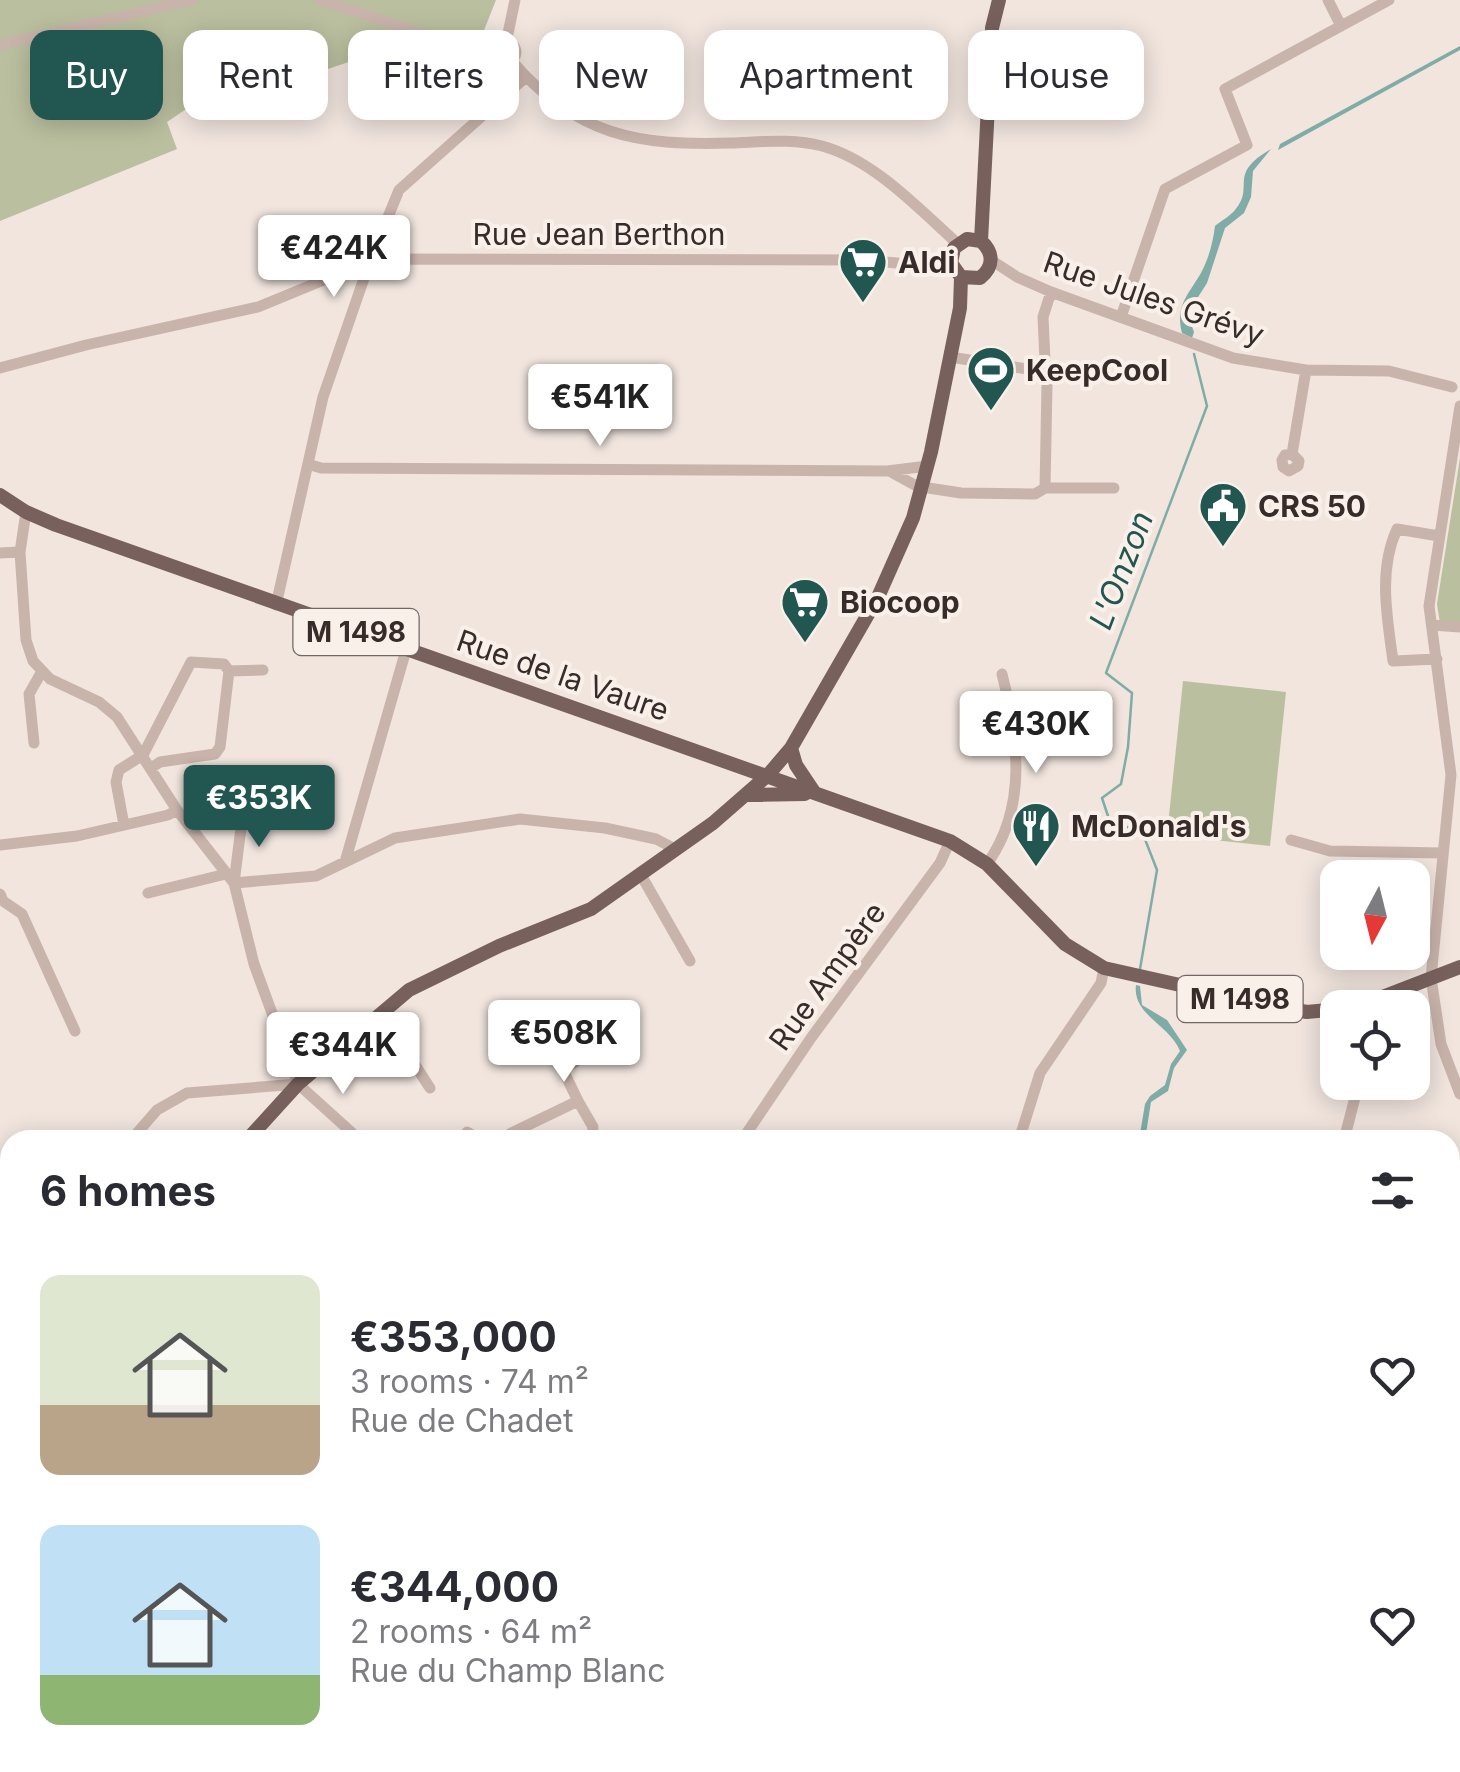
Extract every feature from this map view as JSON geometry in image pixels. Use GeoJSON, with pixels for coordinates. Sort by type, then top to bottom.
{"type":"FeatureCollection","features":[{"type":"Feature","properties":{"kind":"main road"},"geometry":{"type":"LineString","coordinates":[[256,1130],[298,1084],[410,990],[499,946],[591,908],[677,850],[746,795],[789,750],[878,597],[901,550],[922,488],[969,259],[985,142],[992,28],[999,0]]}},
{"type":"Feature","properties":{"kind":"main road","name":"Rue de la Vaure"},"geometry":{"type":"LineString","coordinates":[[0,496],[26,512],[276,605],[745,767]]}},
{"type":"Feature","properties":{"kind":"main road"},"geometry":{"type":"LineString","coordinates":[[745,767],[789,750]]}},
{"type":"Feature","properties":{"kind":"main road"},"geometry":{"type":"LineString","coordinates":[[789,750],[819,794]]}},
{"type":"Feature","properties":{"kind":"main road","name":"M 1498"},"geometry":{"type":"LineString","coordinates":[[745,767],[950,841],[987,864],[1065,944],[1104,968],[1278,1007],[1320,1011]]}},
{"type":"Feature","properties":{"kind":"main road"},"geometry":{"type":"LineString","coordinates":[[746,795],[819,794]]}},
{"type":"Feature","properties":{"kind":"main road","name":"M 1498"},"geometry":{"type":"LineString","coordinates":[[1404,990],[1460,966]]}},
{"type":"Feature","properties":{"kind":"street"},"geometry":{"type":"LineString","coordinates":[[0,44],[192,0]]}},
{"type":"Feature","properties":{"kind":"street"},"geometry":{"type":"LineString","coordinates":[[320,0],[411,30]]}},
{"type":"Feature","properties":{"kind":"street"},"geometry":{"type":"LineString","coordinates":[[507,30],[515,0]]}},
{"type":"Feature","properties":{"kind":"street"},"geometry":{"type":"LineString","coordinates":[[1328,0],[1341,26]]}},
{"type":"Feature","properties":{"kind":"street"},"geometry":{"type":"LineString","coordinates":[[1121,317],[1165,189],[1247,145],[1225,89],[1389,0]]}},
{"type":"Feature","properties":{"kind":"street"},"geometry":{"type":"LineString","coordinates":[[519,69],[597,127],[638,141],[678,145],[778,140],[822,146],[848,156],[886,182],[969,259]]}},
{"type":"Feature","properties":{"kind":"street"},"geometry":{"type":"LineString","coordinates":[[276,605],[323,397],[398,190],[526,77]]}},
{"type":"Feature","properties":{"kind":"street","name":"Rue Jean Berthon"},"geometry":{"type":"LineString","coordinates":[[0,368],[258,307],[370,261],[467,258],[915,263],[969,259]]}},
{"type":"Feature","properties":{"kind":"street","name":"Rue Jules Grévy"},"geometry":{"type":"LineString","coordinates":[[969,259],[1232,358],[1306,370],[1390,370],[1456,382]]}},
{"type":"Feature","properties":{"kind":"street"},"geometry":{"type":"LineString","coordinates":[[1040,371],[1045,361],[1043,317],[1051,292]]}},
{"type":"Feature","properties":{"kind":"street"},"geometry":{"type":"LineString","coordinates":[[950,357],[1040,371]]}},
{"type":"Feature","properties":{"kind":"street"},"geometry":{"type":"LineString","coordinates":[[1292,454],[1306,370]]}},
{"type":"Feature","properties":{"kind":"street"},"geometry":{"type":"LineString","coordinates":[[1040,371],[1046,384],[1046,488]]}},
{"type":"Feature","properties":{"kind":"street"},"geometry":{"type":"LineString","coordinates":[[1456,382],[1460,404],[1429,606],[1451,756],[1430,978],[1442,1044],[1460,1094]]}},
{"type":"Feature","properties":{"kind":"street"},"geometry":{"type":"LineString","coordinates":[[308,464],[321,468],[558,470],[887,471],[928,466]]}},
{"type":"Feature","properties":{"kind":"street"},"geometry":{"type":"LineString","coordinates":[[887,471],[922,488],[962,493],[1036,494],[1046,488],[1114,488]]}},
{"type":"Feature","properties":{"kind":"street"},"geometry":{"type":"LineString","coordinates":[[26,512],[20,552],[26,640],[33,661],[42,673],[108,708],[128,730],[177,810],[230,878],[254,964],[298,1084],[349,1130]]}},
{"type":"Feature","properties":{"kind":"street"},"geometry":{"type":"LineString","coordinates":[[1437,659],[1393,661],[1386,593],[1388,549],[1397,529],[1439,536]]}},
{"type":"Feature","properties":{"kind":"street"},"geometry":{"type":"LineString","coordinates":[[0,552],[20,552]]}},
{"type":"Feature","properties":{"kind":"street"},"geometry":{"type":"LineString","coordinates":[[1432,625],[1460,627]]}},
{"type":"Feature","properties":{"kind":"street"},"geometry":{"type":"LineString","coordinates":[[346,862],[406,650]]}},
{"type":"Feature","properties":{"kind":"street"},"geometry":{"type":"LineString","coordinates":[[124,825],[116,776],[123,767],[143,756],[191,662],[224,664],[230,670],[263,670]]}},
{"type":"Feature","properties":{"kind":"street"},"geometry":{"type":"LineString","coordinates":[[150,768],[160,762],[215,754],[220,746],[230,670]]}},
{"type":"Feature","properties":{"kind":"street"},"geometry":{"type":"LineString","coordinates":[[34,743],[29,694],[42,673]]}},
{"type":"Feature","properties":{"kind":"street"},"geometry":{"type":"LineString","coordinates":[[987,864],[1016,798],[1015,728],[1002,674]]}},
{"type":"Feature","properties":{"kind":"street"},"geometry":{"type":"LineString","coordinates":[[0,846],[77,836],[177,810]]}},
{"type":"Feature","properties":{"kind":"street"},"geometry":{"type":"LineString","coordinates":[[230,878],[243,812]]}},
{"type":"Feature","properties":{"kind":"street"},"geometry":{"type":"LineString","coordinates":[[148,893],[230,878],[316,876],[395,838],[520,819],[656,838],[677,850]]}},
{"type":"Feature","properties":{"kind":"street"},"geometry":{"type":"LineString","coordinates":[[1292,840],[1330,851],[1443,853]]}},
{"type":"Feature","properties":{"kind":"street","name":"Rue Ampère"},"geometry":{"type":"LineString","coordinates":[[749,1130],[940,863],[950,841]]}},
{"type":"Feature","properties":{"kind":"street"},"geometry":{"type":"LineString","coordinates":[[640,875],[690,960]]}},
{"type":"Feature","properties":{"kind":"street"},"geometry":{"type":"LineString","coordinates":[[0,894],[3,901],[22,914],[74,1031]]}},
{"type":"Feature","properties":{"kind":"street"},"geometry":{"type":"LineString","coordinates":[[1022,1130],[1040,1074],[1100,982],[1104,968]]}},
{"type":"Feature","properties":{"kind":"street"},"geometry":{"type":"LineString","coordinates":[[382,1014],[430,1088]]}},
{"type":"Feature","properties":{"kind":"street"},"geometry":{"type":"LineString","coordinates":[[573,1016],[590,1052],[563,1070],[593,1130]]}},
{"type":"Feature","properties":{"kind":"street"},"geometry":{"type":"LineString","coordinates":[[140,1130],[157,1110],[187,1093],[298,1084]]}},
{"type":"Feature","properties":{"kind":"street"},"geometry":{"type":"LineString","coordinates":[[1347,1130],[1354,1100]]}},
{"type":"Feature","properties":{"kind":"street"},"geometry":{"type":"LineString","coordinates":[[517,1130],[578,1101]]}},
{"type":"Feature","properties":{"kind":"green space"},"geometry":{"type":"Polygon","coordinates":[[[0,0],[496,0],[484,30],[348,30],[348,62],[328,69],[328,30],[183,30],[183,111],[167,122],[177,149],[0,221],[0,0]]]}},
{"type":"Feature","properties":{"kind":"green space"},"geometry":{"type":"Polygon","coordinates":[[[1460,458],[1460,624],[1440,623],[1437,604],[1460,458]]]}},
{"type":"Feature","properties":{"kind":"green space"},"geometry":{"type":"Polygon","coordinates":[[[1183,681],[1286,692],[1270,846],[1167,835],[1183,681]]]}},
{"type":"Feature","properties":{"kind":"water"},"geometry":{"type":"Polygon","coordinates":[[[1460,46],[1460,50],[1278,150],[1280,144],[1460,46]]]}},
{"type":"Feature","properties":{"kind":"water"},"geometry":{"type":"Polygon","coordinates":[[[1271,149],[1253,171],[1251,197],[1244,213],[1225,228],[1207,283],[1191,308],[1192,338],[1182,333],[1182,308],[1206,262],[1215,226],[1241,202],[1249,166],[1271,149]]]}},
{"type":"Feature","properties":{"kind":"water"},"geometry":{"type":"Polygon","coordinates":[[[1136,985],[1140,986],[1142,1005],[1167,1020],[1187,1050],[1174,1068],[1168,1091],[1151,1102],[1147,1130],[1141,1130],[1145,1104],[1165,1085],[1180,1051],[1146,1012],[1136,995],[1136,985]]]}},
{"type":"Feature","properties":{"kind":"waterway","name":"L'Onzon"},"geometry":{"type":"LineString","coordinates":[[1140,969],[1157,870],[1141,829],[1111,825],[1102,798],[1121,784],[1132,693],[1106,673],[1207,406],[1194,354]]}},
{"type":"Feature","properties":{"kind":"place","name":"Aldi"},"geometry":{"type":"Point","coordinates":[863,304]}},
{"type":"Feature","properties":{"kind":"place","name":"KeepCool"},"geometry":{"type":"Point","coordinates":[991,412]}},
{"type":"Feature","properties":{"kind":"place","name":"CRS 50"},"geometry":{"type":"Point","coordinates":[1223,548]}},
{"type":"Feature","properties":{"kind":"place","name":"Biocoop"},"geometry":{"type":"Point","coordinates":[805,644]}},
{"type":"Feature","properties":{"kind":"place","name":"McDonald's"},"geometry":{"type":"Point","coordinates":[1036,868]}}]}
